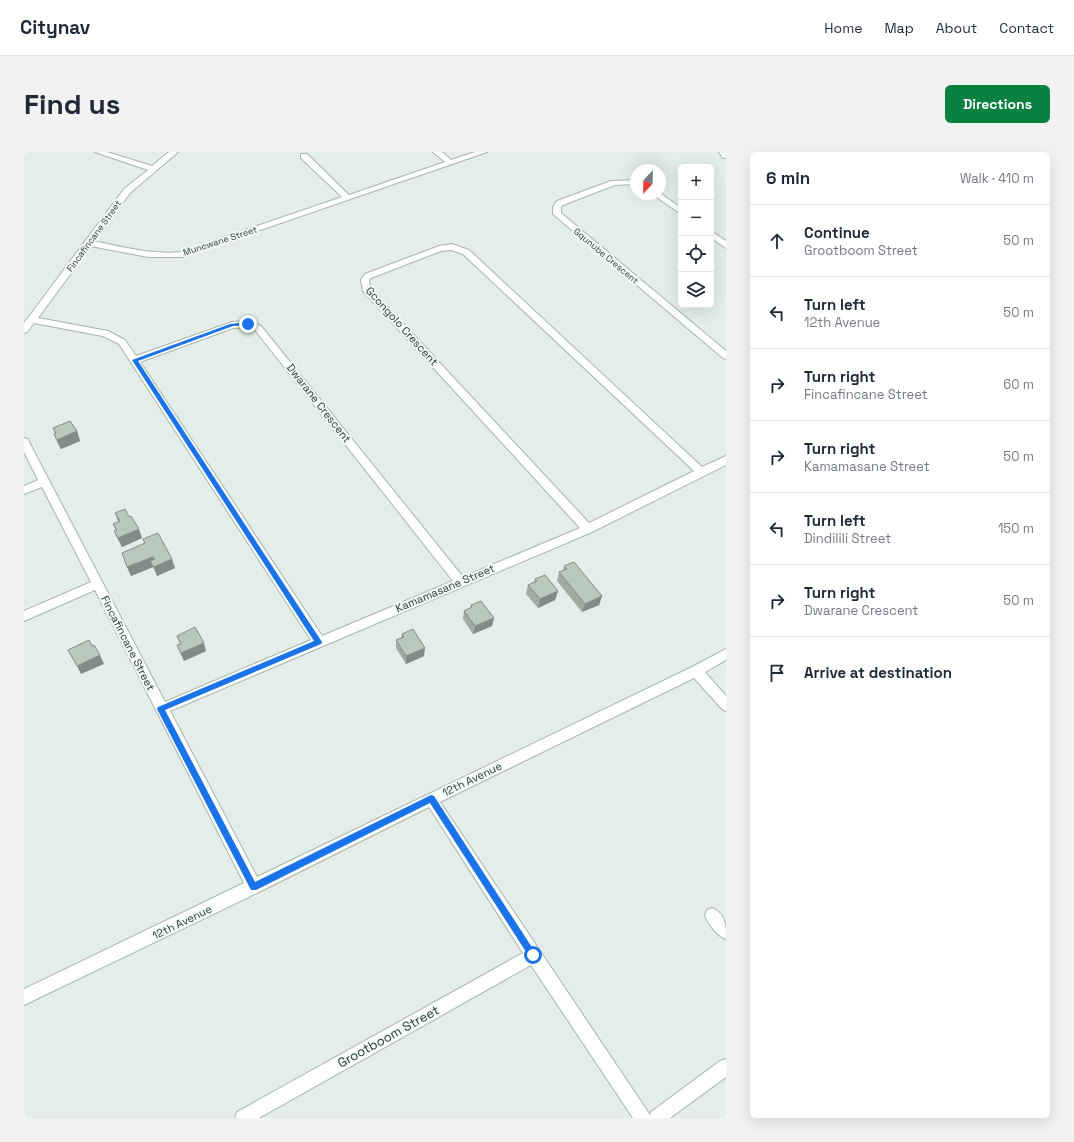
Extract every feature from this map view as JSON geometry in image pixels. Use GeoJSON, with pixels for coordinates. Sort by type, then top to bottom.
{"type":"FeatureCollection","features":[{"type":"Feature","properties":{"kind":"street"},"geometry":{"type":"LineString","coordinates":[[99,152],[154,169]]}},
{"type":"Feature","properties":{"kind":"street","name":"Fincafincane Street"},"geometry":{"type":"LineString","coordinates":[[24,330],[127,191],[174,152]]}},
{"type":"Feature","properties":{"kind":"street"},"geometry":{"type":"LineString","coordinates":[[437,152],[450,163]]}},
{"type":"Feature","properties":{"kind":"street","name":"Muncwane Street"},"geometry":{"type":"LineString","coordinates":[[89,243],[155,254],[182,254],[482,152]]}},
{"type":"Feature","properties":{"kind":"street"},"geometry":{"type":"LineString","coordinates":[[722,152],[726,156]]}},
{"type":"Feature","properties":{"kind":"street"},"geometry":{"type":"LineString","coordinates":[[304,156],[348,198]]}},
{"type":"Feature","properties":{"kind":"street","name":"Gqunube Crescent"},"geometry":{"type":"LineString","coordinates":[[630,182],[614,183],[560,203],[557,207],[557,214],[726,356]]}},
{"type":"Feature","properties":{"kind":"street"},"geometry":{"type":"LineString","coordinates":[[664,200],[678,210]]}},
{"type":"Feature","properties":{"kind":"street"},"geometry":{"type":"LineString","coordinates":[[714,236],[726,245]]}},
{"type":"Feature","properties":{"kind":"street","name":"Gcongolo Crescent"},"geometry":{"type":"LineString","coordinates":[[588,528],[366,289],[365,280],[368,276],[439,249],[452,247],[466,252],[701,472]]}},
{"type":"Feature","properties":{"kind":"street"},"geometry":{"type":"LineString","coordinates":[[31,320],[109,334],[122,342],[319,642]]}},
{"type":"Feature","properties":{"kind":"street","name":"Dwarane Crescent"},"geometry":{"type":"LineString","coordinates":[[135,360],[232,325],[248,324],[258,328],[460,582]]}},
{"type":"Feature","properties":{"kind":"street","name":"Fincafincane Street"},"geometry":{"type":"LineString","coordinates":[[24,442],[254,887]]}},
{"type":"Feature","properties":{"kind":"street","name":"Kamamasane Street"},"geometry":{"type":"LineString","coordinates":[[161,709],[588,528],[726,460]]}},
{"type":"Feature","properties":{"kind":"street"},"geometry":{"type":"LineString","coordinates":[[24,490],[44,482]]}},
{"type":"Feature","properties":{"kind":"street"},"geometry":{"type":"LineString","coordinates":[[24,616],[98,584]]}},
{"type":"Feature","properties":{"kind":"street","name":"12th Avenue"},"geometry":{"type":"LineString","coordinates":[[24,997],[254,887],[431,799],[696,671],[726,654]]}},
{"type":"Feature","properties":{"kind":"street"},"geometry":{"type":"LineString","coordinates":[[696,671],[726,705]]}},
{"type":"Feature","properties":{"kind":"street"},"geometry":{"type":"LineString","coordinates":[[431,799],[533,955],[643,1118]]}},
{"type":"Feature","properties":{"kind":"street"},"geometry":{"type":"LineString","coordinates":[[712,915],[726,932]]}},
{"type":"Feature","properties":{"kind":"street","name":"Grootboom Street"},"geometry":{"type":"LineString","coordinates":[[243,1118],[533,955]]}},
{"type":"Feature","properties":{"kind":"street"},"geometry":{"type":"LineString","coordinates":[[657,1118],[726,1067]]}},
{"type":"Feature","properties":{"kind":"building"},"geometry":{"type":"Polygon","coordinates":[[[70,421],[77,431],[57,440],[54,434],[56,433],[53,428],[70,421]]]}},
{"type":"Feature","properties":{"kind":"building"},"geometry":{"type":"Polygon","coordinates":[[[125,509],[129,517],[131,516],[139,529],[118,538],[114,531],[117,530],[113,524],[120,521],[115,513],[125,509]]]}},
{"type":"Feature","properties":{"kind":"building"},"geometry":{"type":"Polygon","coordinates":[[[158,533],[172,559],[154,567],[150,561],[155,559],[153,557],[127,567],[122,553],[145,543],[143,539],[158,533]]]}},
{"type":"Feature","properties":{"kind":"building"},"geometry":{"type":"Polygon","coordinates":[[[574,562],[602,596],[585,604],[559,572],[567,569],[564,566],[574,562]]]}},
{"type":"Feature","properties":{"kind":"building"},"geometry":{"type":"Polygon","coordinates":[[[545,575],[558,591],[540,599],[528,585],[537,581],[535,579],[545,575]]]}},
{"type":"Feature","properties":{"kind":"building"},"geometry":{"type":"Polygon","coordinates":[[[481,601],[494,618],[475,626],[464,611],[472,607],[471,605],[481,601]]]}},
{"type":"Feature","properties":{"kind":"building"},"geometry":{"type":"Polygon","coordinates":[[[195,627],[204,643],[181,653],[177,645],[181,644],[177,636],[195,627]]]}},
{"type":"Feature","properties":{"kind":"building"},"geometry":{"type":"Polygon","coordinates":[[[413,629],[425,648],[406,656],[396,640],[404,637],[402,634],[413,629]]]}},
{"type":"Feature","properties":{"kind":"building"},"geometry":{"type":"Polygon","coordinates":[[[89,640],[100,655],[77,666],[68,650],[89,640]]]}},
{"type":"Feature","properties":{"kind":"route"},"geometry":{"type":"LineString","coordinates":[[248,324],[239,323],[232,325],[135,360],[319,642],[161,709],[254,887],[431,799],[533,955]]}}]}
